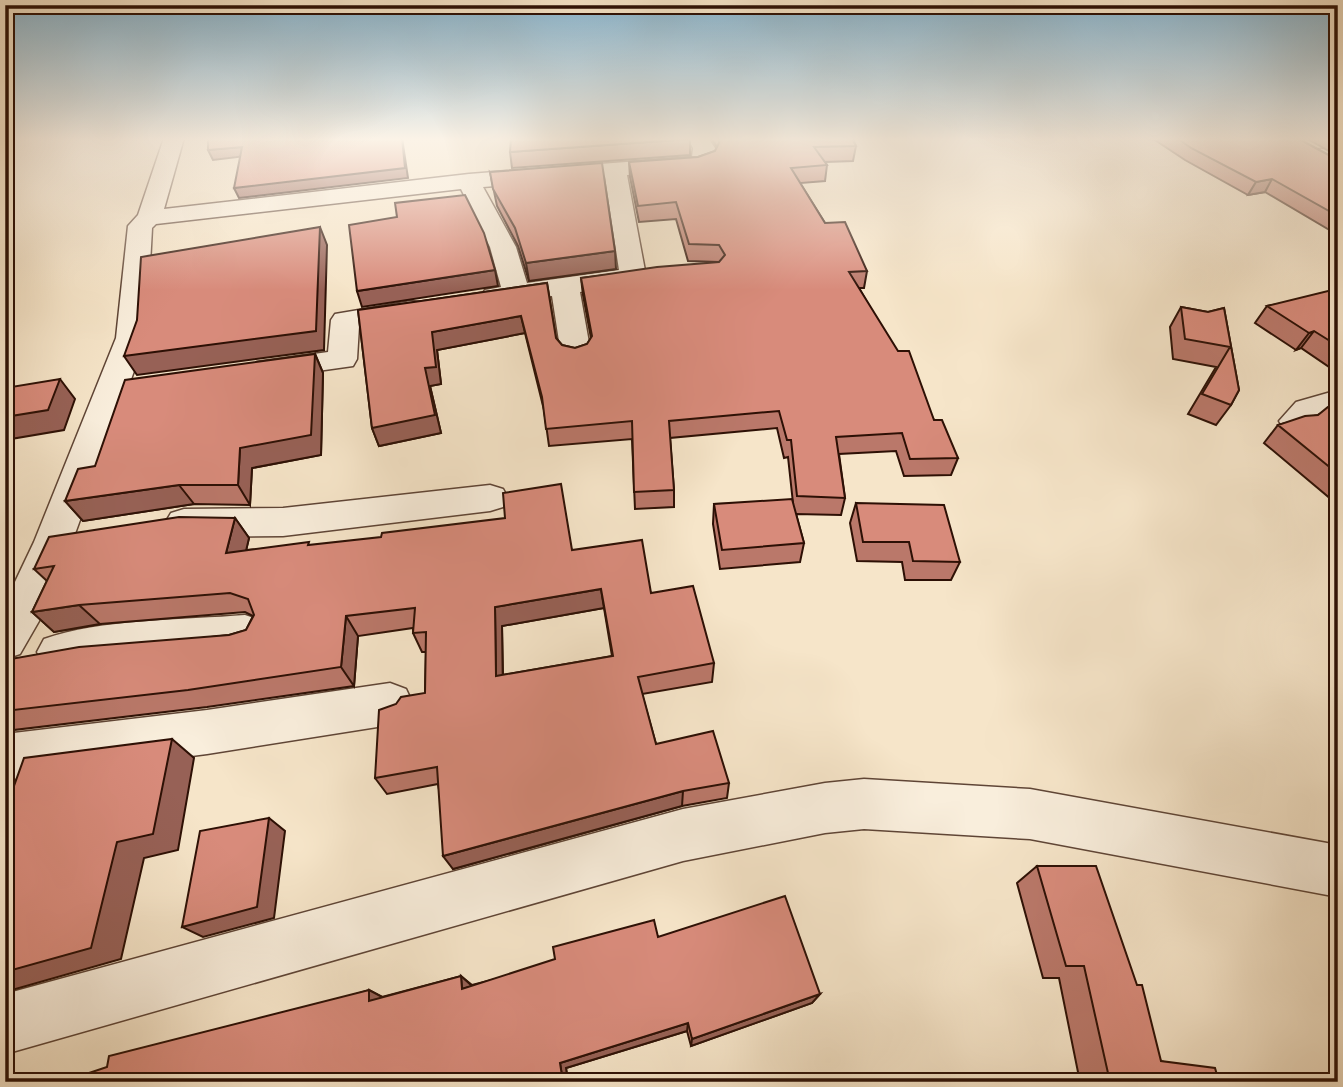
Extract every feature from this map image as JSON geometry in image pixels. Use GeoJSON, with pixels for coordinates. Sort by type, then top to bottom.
{"type":"FeatureCollection","features":[{"type":"Feature","properties":{"kind":"street"},"geometry":{"type":"LineString","coordinates":[[10,629],[127,388],[140,226],[149,218],[158,189]]}},
{"type":"Feature","properties":{"kind":"street"},"geometry":{"type":"LineString","coordinates":[[149,218],[345,207],[432,189]]}},
{"type":"Feature","properties":{"kind":"street"},"geometry":{"type":"LineString","coordinates":[[473,189],[503,247],[516,293]]}},
{"type":"Feature","properties":{"kind":"street"},"geometry":{"type":"LineString","coordinates":[[234,374],[342,359],[345,320],[645,274],[620,189]]}},
{"type":"Feature","properties":{"kind":"street"},"geometry":{"type":"LineString","coordinates":[[568,285],[566,300],[576,354]]}},
{"type":"Feature","properties":{"kind":"street"},"geometry":{"type":"LineString","coordinates":[[1296,421],[1308,409],[1338,400]]}},
{"type":"Feature","properties":{"kind":"street"},"geometry":{"type":"LineString","coordinates":[[155,527],[205,521],[283,522],[490,498]]}},
{"type":"Feature","properties":{"kind":"street"},"geometry":{"type":"LineString","coordinates":[[53,542],[92,537]]}},
{"type":"Feature","properties":{"kind":"street"},"geometry":{"type":"LineString","coordinates":[[5,661],[100,645],[245,632]]}},
{"type":"Feature","properties":{"kind":"street"},"geometry":{"type":"LineString","coordinates":[[5,757],[206,732],[390,704]]}},
{"type":"Feature","properties":{"kind":"street"},"geometry":{"type":"LineString","coordinates":[[5,1024],[682,835],[825,808],[864,804],[1030,814],[1338,871]]}},
{"type":"Feature","properties":{"kind":"building"},"geometry":{"type":"Polygon","coordinates":[[[493,189],[606,189],[615,251],[526,263],[515,228],[493,189]]]}},
{"type":"Feature","properties":{"kind":"building"},"geometry":{"type":"Polygon","coordinates":[[[634,189],[804,189],[825,223],[845,222],[867,271],[849,272],[898,351],[909,351],[934,420],[942,420],[958,458],[910,459],[902,433],[836,437],[845,498],[797,496],[791,440],[787,440],[779,411],[669,421],[674,490],[634,492],[632,421],[546,429],[542,397],[521,316],[432,332],[436,367],[425,368],[435,415],[372,428],[358,310],[547,283],[556,338],[562,345],[575,348],[587,344],[592,336],[581,278],[657,267],[719,262],[725,255],[719,245],[689,244],[676,202],[638,206],[634,189]]]}},
{"type":"Feature","properties":{"kind":"building"},"geometry":{"type":"Polygon","coordinates":[[[1289,189],[1338,189],[1338,216],[1289,189]]]}},
{"type":"Feature","properties":{"kind":"building"},"geometry":{"type":"Polygon","coordinates":[[[465,195],[484,233],[495,270],[357,291],[349,225],[397,217],[395,203],[465,195]]]}},
{"type":"Feature","properties":{"kind":"building"},"geometry":{"type":"Polygon","coordinates":[[[320,227],[316,331],[124,356],[137,320],[141,257],[320,227]]]}},
{"type":"Feature","properties":{"kind":"building"},"geometry":{"type":"Polygon","coordinates":[[[1332,290],[1338,293],[1338,346],[1314,331],[1309,333],[1267,306],[1332,290]]]}},
{"type":"Feature","properties":{"kind":"building"},"geometry":{"type":"Polygon","coordinates":[[[1181,307],[1208,312],[1224,308],[1239,390],[1231,405],[1202,394],[1230,347],[1185,339],[1181,307]]]}},
{"type":"Feature","properties":{"kind":"building"},"geometry":{"type":"Polygon","coordinates":[[[315,354],[311,435],[240,448],[238,485],[179,485],[65,501],[78,469],[95,466],[125,380],[315,354]]]}},
{"type":"Feature","properties":{"kind":"building"},"geometry":{"type":"Polygon","coordinates":[[[60,379],[48,410],[5,417],[5,388],[60,379]]]}},
{"type":"Feature","properties":{"kind":"building"},"geometry":{"type":"Polygon","coordinates":[[[1338,404],[1338,474],[1278,425],[1305,416],[1318,415],[1328,407],[1338,404]]]}},
{"type":"Feature","properties":{"kind":"building"},"geometry":{"type":"Polygon","coordinates":[[[561,484],[572,550],[642,540],[651,593],[693,586],[714,663],[638,677],[656,744],[713,731],[729,783],[683,791],[443,856],[437,767],[375,778],[379,710],[396,704],[401,697],[425,693],[426,632],[413,633],[415,608],[346,616],[341,667],[188,690],[5,711],[5,660],[79,647],[229,635],[246,630],[254,615],[248,599],[230,593],[79,605],[32,612],[54,566],[34,569],[49,537],[179,517],[235,518],[226,553],[309,542],[308,545],[381,537],[382,533],[505,518],[503,493],[561,484]],[[601,589],[495,607],[496,676],[613,656],[601,589]]]}},
{"type":"Feature","properties":{"kind":"building"},"geometry":{"type":"Polygon","coordinates":[[[792,499],[804,543],[722,550],[714,504],[792,499]]]}},
{"type":"Feature","properties":{"kind":"building"},"geometry":{"type":"Polygon","coordinates":[[[856,503],[944,505],[960,562],[913,561],[909,542],[863,542],[856,503]]]}},
{"type":"Feature","properties":{"kind":"building"},"geometry":{"type":"Polygon","coordinates":[[[172,739],[153,834],[117,842],[91,948],[5,972],[5,811],[24,758],[172,739]]]}},
{"type":"Feature","properties":{"kind":"building"},"geometry":{"type":"Polygon","coordinates":[[[269,818],[257,907],[182,927],[200,831],[269,818]]]}},
{"type":"Feature","properties":{"kind":"building"},"geometry":{"type":"Polygon","coordinates":[[[1037,866],[1096,866],[1137,985],[1142,985],[1161,1061],[1215,1068],[1219,1082],[1110,1082],[1084,966],[1066,966],[1037,866]]]}},
{"type":"Feature","properties":{"kind":"building"},"geometry":{"type":"Polygon","coordinates":[[[785,896],[820,994],[692,1039],[688,1023],[560,1063],[563,1082],[62,1082],[107,1067],[109,1056],[369,990],[369,1001],[461,976],[462,989],[555,959],[553,947],[654,920],[658,937],[785,896]]]}}]}
